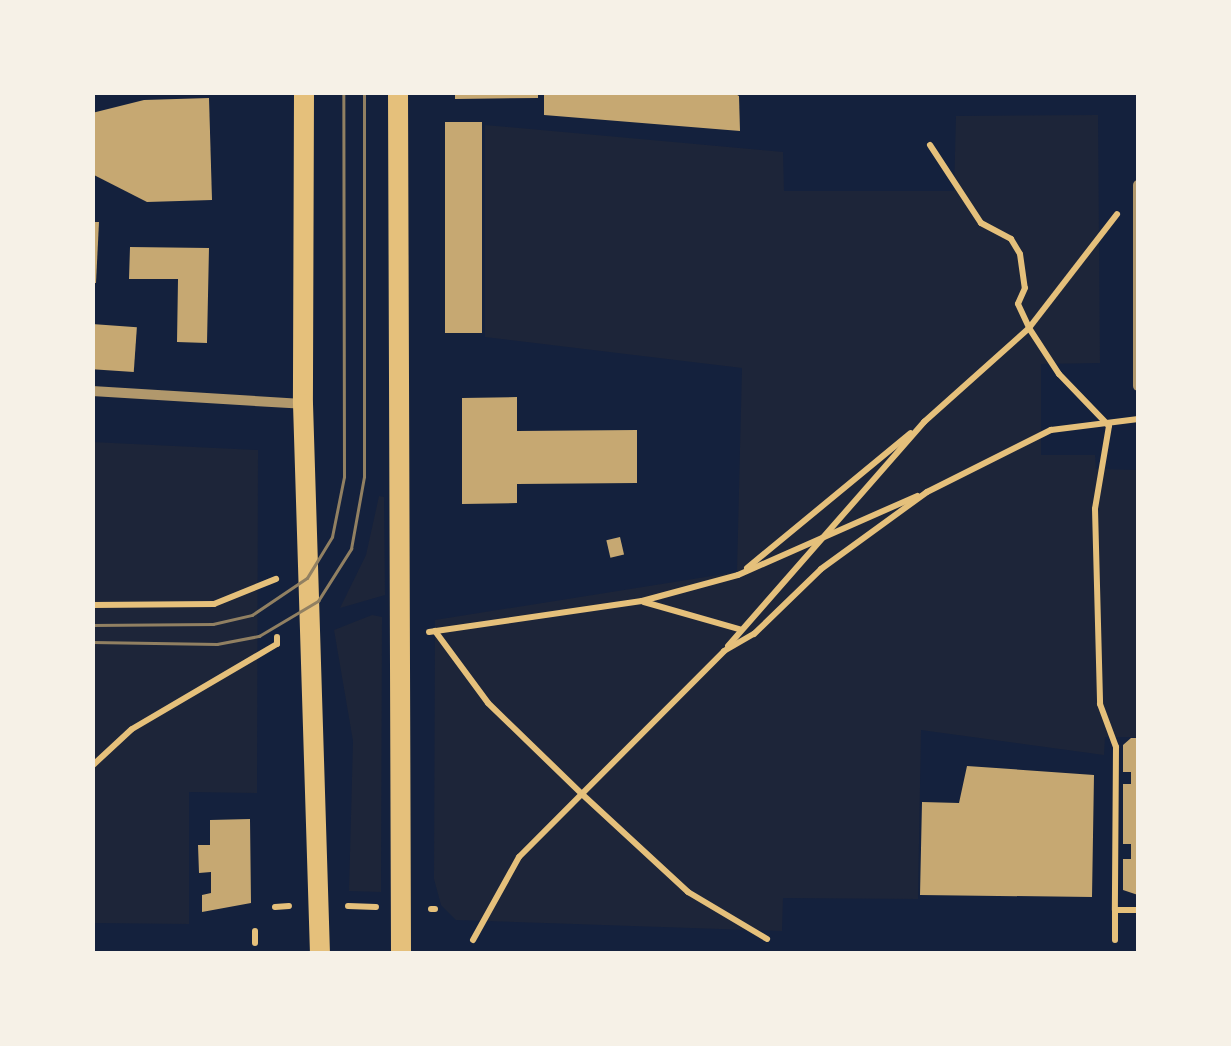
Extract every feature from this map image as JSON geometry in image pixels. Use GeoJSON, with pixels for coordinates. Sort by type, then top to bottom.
{"type":"FeatureCollection","features":[{"type":"Feature","properties":{"kind":"main road"},"geometry":{"type":"LineString","coordinates":[[304,92],[303,404],[320,954]]}},
{"type":"Feature","properties":{"kind":"main road"},"geometry":{"type":"LineString","coordinates":[[398,92],[401,954]]}},
{"type":"Feature","properties":{"kind":"street"},"geometry":{"type":"LineString","coordinates":[[1138,186],[1138,386]]}},
{"type":"Feature","properties":{"kind":"street"},"geometry":{"type":"LineString","coordinates":[[92,391],[303,404]]}},
{"type":"Feature","properties":{"kind":"path"},"geometry":{"type":"LineString","coordinates":[[930,144],[981,223],[1011,240],[1020,254],[1024,288],[1018,304],[1029,328],[1059,374],[1109,426]]}},
{"type":"Feature","properties":{"kind":"path"},"geometry":{"type":"LineString","coordinates":[[738,575],[924,422],[1029,328],[1138,186]]}},
{"type":"Feature","properties":{"kind":"path"},"geometry":{"type":"LineString","coordinates":[[766,939],[688,892],[488,703],[432,631],[642,601],[738,575],[927,492],[1051,430],[1109,426],[1138,419]]}},
{"type":"Feature","properties":{"kind":"path"},"geometry":{"type":"LineString","coordinates":[[473,940],[519,857],[724,651],[739,629],[834,530],[924,422]]}},
{"type":"Feature","properties":{"kind":"path"},"geometry":{"type":"LineString","coordinates":[[1109,426],[1095,509],[1100,704],[1116,747],[1115,940]]}},
{"type":"Feature","properties":{"kind":"path"},"geometry":{"type":"LineString","coordinates":[[724,651],[754,634],[821,569],[927,492]]}},
{"type":"Feature","properties":{"kind":"path"},"geometry":{"type":"LineString","coordinates":[[92,605],[214,604],[276,579],[276,585]]}},
{"type":"Feature","properties":{"kind":"path"},"geometry":{"type":"LineString","coordinates":[[642,601],[739,629]]}},
{"type":"Feature","properties":{"kind":"path"},"geometry":{"type":"LineString","coordinates":[[92,766],[132,729],[277,644],[277,637]]}},
{"type":"Feature","properties":{"kind":"path"},"geometry":{"type":"LineString","coordinates":[[274,907],[290,906]]}},
{"type":"Feature","properties":{"kind":"path"},"geometry":{"type":"LineString","coordinates":[[348,906],[382,908]]}},
{"type":"Feature","properties":{"kind":"path"},"geometry":{"type":"LineString","coordinates":[[1115,910],[1138,910]]}},
{"type":"Feature","properties":{"kind":"path"},"geometry":{"type":"LineString","coordinates":[[255,931],[255,943]]}},
{"type":"Feature","properties":{"kind":"shaded area"},"geometry":{"type":"Polygon","coordinates":[[[1098,115],[1100,363],[1041,364],[1041,455],[1095,455],[1096,469],[1137,470],[1138,737],[1105,737],[1104,755],[921,730],[918,899],[783,898],[782,931],[456,920],[441,905],[434,879],[435,620],[737,572],[742,368],[485,337],[485,125],[783,152],[784,191],[954,191],[956,116],[1098,115]]]}},
{"type":"Feature","properties":{"kind":"shaded area"},"geometry":{"type":"Polygon","coordinates":[[[92,442],[258,450],[257,793],[189,792],[189,924],[93,923],[92,442]]]}},
{"type":"Feature","properties":{"kind":"shaded area"},"geometry":{"type":"Polygon","coordinates":[[[379,496],[384,497],[385,595],[340,608],[366,555],[379,496]]]}},
{"type":"Feature","properties":{"kind":"shaded area"},"geometry":{"type":"Polygon","coordinates":[[[372,615],[382,617],[381,892],[349,891],[353,741],[334,630],[372,615]]]}},
{"type":"Feature","properties":{"kind":"building"},"geometry":{"type":"Polygon","coordinates":[[[455,92],[538,92],[538,98],[455,99],[455,92]]]}},
{"type":"Feature","properties":{"kind":"building"},"geometry":{"type":"Polygon","coordinates":[[[544,92],[732,92],[739,96],[740,131],[544,115],[544,92]]]}},
{"type":"Feature","properties":{"kind":"building"},"geometry":{"type":"Polygon","coordinates":[[[209,98],[212,200],[147,202],[92,174],[92,113],[144,100],[209,98]]]}},
{"type":"Feature","properties":{"kind":"building"},"geometry":{"type":"Polygon","coordinates":[[[445,122],[482,122],[482,333],[445,333],[445,122]]]}},
{"type":"Feature","properties":{"kind":"building"},"geometry":{"type":"Polygon","coordinates":[[[92,222],[99,222],[96,283],[92,283],[92,222]]]}},
{"type":"Feature","properties":{"kind":"building"},"geometry":{"type":"Polygon","coordinates":[[[130,247],[209,248],[207,343],[177,342],[178,279],[129,279],[130,247]]]}},
{"type":"Feature","properties":{"kind":"building"},"geometry":{"type":"Polygon","coordinates":[[[92,324],[137,327],[134,372],[92,369],[92,324]]]}},
{"type":"Feature","properties":{"kind":"building"},"geometry":{"type":"Polygon","coordinates":[[[517,397],[517,431],[637,430],[637,483],[517,484],[517,503],[462,504],[462,398],[517,397]]]}},
{"type":"Feature","properties":{"kind":"building"},"geometry":{"type":"Polygon","coordinates":[[[620,537],[624,555],[610,558],[606,540],[620,537]]]}},
{"type":"Feature","properties":{"kind":"building"},"geometry":{"type":"Polygon","coordinates":[[[1138,738],[1138,895],[1123,890],[1123,859],[1131,859],[1131,844],[1123,844],[1123,784],[1131,784],[1131,772],[1123,772],[1123,745],[1138,738]]]}},
{"type":"Feature","properties":{"kind":"building"},"geometry":{"type":"Polygon","coordinates":[[[967,766],[1094,775],[1092,897],[920,895],[922,802],[959,803],[967,766]]]}},
{"type":"Feature","properties":{"kind":"building"},"geometry":{"type":"Polygon","coordinates":[[[250,819],[251,903],[202,912],[202,895],[211,893],[211,872],[199,873],[198,845],[210,845],[210,820],[250,819]]]}},
{"type":"Feature","properties":{"kind":"tram line"},"geometry":{"type":"LineString","coordinates":[[92,625],[213,624],[252,615],[307,578],[332,537],[344,477],[343,92]]}},
{"type":"Feature","properties":{"kind":"tram line"},"geometry":{"type":"LineString","coordinates":[[92,642],[217,644],[259,636],[318,601],[351,549],[364,477],[364,92]]}}]}
